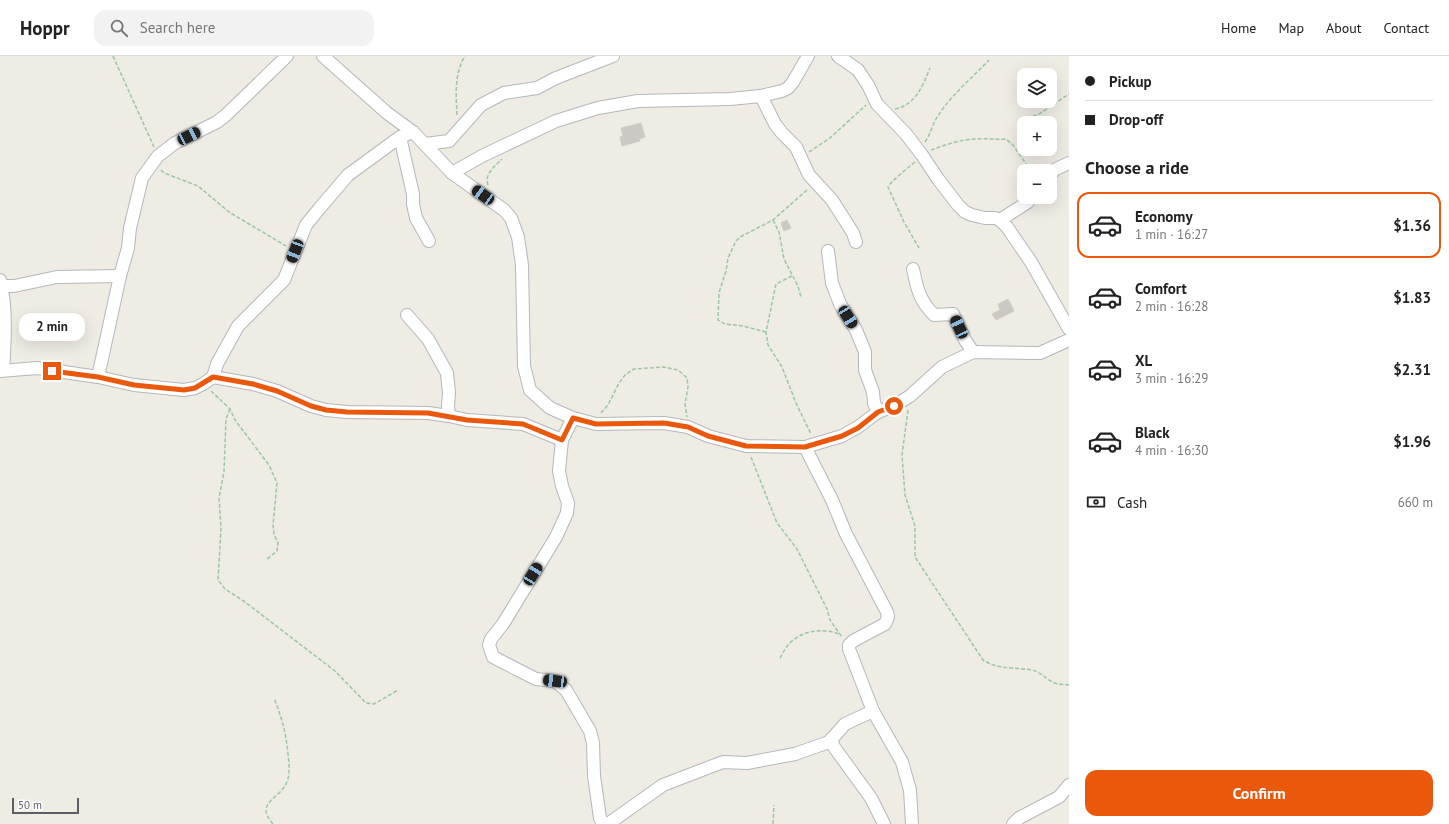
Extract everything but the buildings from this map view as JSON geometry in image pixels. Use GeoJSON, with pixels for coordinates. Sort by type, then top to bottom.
{"type":"FeatureCollection","features":[{"type":"Feature","properties":{"kind":"street"},"geometry":{"type":"LineString","coordinates":[[98,377],[120,276],[128,248],[130,228],[142,178],[155,159],[175,143],[217,122],[288,56]]}},
{"type":"Feature","properties":{"kind":"street"},"geometry":{"type":"LineString","coordinates":[[322,56],[387,113],[413,132],[452,173],[504,210],[511,218],[518,237],[522,265],[524,366],[530,390],[550,408],[573,418],[596,424],[664,423],[688,427],[708,436],[746,446],[811,446],[842,436],[858,428],[878,412],[894,406],[910,396],[942,366],[973,352],[1040,353],[1069,340]]}},
{"type":"Feature","properties":{"kind":"street"},"geometry":{"type":"LineString","coordinates":[[425,144],[449,140],[482,105],[504,93],[537,88],[556,78],[613,56]]}},
{"type":"Feature","properties":{"kind":"street"},"geometry":{"type":"LineString","coordinates":[[452,173],[482,156],[556,122],[598,108],[638,100],[713,100],[761,96],[782,91],[794,82],[808,56]]}},
{"type":"Feature","properties":{"kind":"street"},"geometry":{"type":"LineString","coordinates":[[838,56],[858,70],[868,85],[874,98],[919,151],[949,194],[965,212],[979,217],[995,218],[1000,220],[1007,227],[1029,259],[1060,310],[1069,329]]}},
{"type":"Feature","properties":{"kind":"street"},"geometry":{"type":"LineString","coordinates":[[761,96],[775,124],[796,147],[809,175],[832,200],[849,226],[856,242]]}},
{"type":"Feature","properties":{"kind":"street"},"geometry":{"type":"LineString","coordinates":[[120,276],[57,277],[14,286],[1,283],[5,320],[5,346],[1,370],[37,368],[98,377],[134,385],[184,390],[195,388],[203,384],[213,377],[217,364],[238,326],[284,280],[306,225],[348,175],[400,137],[413,132]]}},
{"type":"Feature","properties":{"kind":"street"},"geometry":{"type":"LineString","coordinates":[[400,137],[413,194],[413,204],[416,218],[429,241]]}},
{"type":"Feature","properties":{"kind":"street"},"geometry":{"type":"LineString","coordinates":[[1057,168],[1069,162]]}},
{"type":"Feature","properties":{"kind":"street"},"geometry":{"type":"LineString","coordinates":[[1000,220],[1025,204]]}},
{"type":"Feature","properties":{"kind":"street"},"geometry":{"type":"LineString","coordinates":[[828,251],[832,283],[840,304],[856,330],[865,352],[865,370],[878,412]]}},
{"type":"Feature","properties":{"kind":"street"},"geometry":{"type":"LineString","coordinates":[[913,269],[918,292],[929,310],[934,314],[953,314],[965,340],[973,352]]}},
{"type":"Feature","properties":{"kind":"street"},"geometry":{"type":"LineString","coordinates":[[406,315],[428,339],[447,372],[449,416]]}},
{"type":"Feature","properties":{"kind":"street"},"geometry":{"type":"LineString","coordinates":[[213,377],[253,384],[277,391],[311,406],[326,410],[347,412],[428,413],[467,420],[523,424],[562,440]]}},
{"type":"Feature","properties":{"kind":"street"},"geometry":{"type":"LineString","coordinates":[[573,418],[562,440],[559,471],[568,503],[567,513],[556,537],[502,624],[491,639],[489,646],[493,657],[536,679],[555,681],[566,690],[590,731],[593,742],[594,776],[600,818],[603,824]]}},
{"type":"Feature","properties":{"kind":"street"},"geometry":{"type":"LineString","coordinates":[[811,446],[846,534],[887,612],[888,617],[885,624],[853,640],[849,645],[849,649],[873,711],[902,762],[910,790],[912,824]]}},
{"type":"Feature","properties":{"kind":"street"},"geometry":{"type":"LineString","coordinates":[[608,824],[663,785],[701,769],[723,762],[747,763],[795,754],[829,742],[845,724],[873,711]]}},
{"type":"Feature","properties":{"kind":"street"},"geometry":{"type":"LineString","coordinates":[[831,739],[834,747],[871,798],[884,824]]}},
{"type":"Feature","properties":{"kind":"street"},"geometry":{"type":"LineString","coordinates":[[1013,824],[1019,818],[1059,797],[1069,785]]}},
{"type":"Feature","properties":{"kind":"path"},"geometry":{"type":"LineString","coordinates":[[113,56],[155,159],[164,173],[198,186],[229,212],[295,251]]}},
{"type":"Feature","properties":{"kind":"path"},"geometry":{"type":"LineString","coordinates":[[458,131],[456,95],[457,75],[465,56]]}},
{"type":"Feature","properties":{"kind":"path"},"geometry":{"type":"LineString","coordinates":[[919,248],[904,222],[888,187],[891,182],[896,180],[919,151],[936,119],[945,107],[963,86],[989,60]]}},
{"type":"Feature","properties":{"kind":"path"},"geometry":{"type":"LineString","coordinates":[[882,108],[894,109],[910,103],[918,93],[930,68]]}},
{"type":"Feature","properties":{"kind":"path"},"geometry":{"type":"LineString","coordinates":[[1034,116],[1052,106],[1069,94]]}},
{"type":"Feature","properties":{"kind":"path"},"geometry":{"type":"LineString","coordinates":[[801,158],[830,138],[874,98]]}},
{"type":"Feature","properties":{"kind":"path"},"geometry":{"type":"LineString","coordinates":[[919,151],[968,140],[1006,139],[1013,145],[1026,164]]}},
{"type":"Feature","properties":{"kind":"path"},"geometry":{"type":"LineString","coordinates":[[490,188],[487,182],[488,174],[502,158]]}},
{"type":"Feature","properties":{"kind":"path"},"geometry":{"type":"LineString","coordinates":[[766,332],[744,326],[722,324],[719,321],[719,294],[726,272],[728,258],[734,245],[740,237],[773,220],[816,184]]}},
{"type":"Feature","properties":{"kind":"path"},"geometry":{"type":"LineString","coordinates":[[773,220],[779,232],[784,259],[798,286],[801,297]]}},
{"type":"Feature","properties":{"kind":"path"},"geometry":{"type":"LineString","coordinates":[[792,276],[776,284],[766,332],[768,346],[782,367],[811,446]]}},
{"type":"Feature","properties":{"kind":"path"},"geometry":{"type":"LineString","coordinates":[[596,424],[601,413],[608,405],[619,383],[626,374],[634,369],[664,367],[678,370],[687,378],[688,387],[685,404],[688,427]]}},
{"type":"Feature","properties":{"kind":"path"},"geometry":{"type":"LineString","coordinates":[[203,384],[230,409],[234,420],[269,465],[277,484],[273,525],[274,534],[278,544],[277,551],[267,559]]}},
{"type":"Feature","properties":{"kind":"path"},"geometry":{"type":"LineString","coordinates":[[910,396],[902,455],[905,495],[915,526],[914,557],[984,660],[991,665],[999,667],[1032,670],[1040,673],[1056,684],[1069,685]]}},
{"type":"Feature","properties":{"kind":"path"},"geometry":{"type":"LineString","coordinates":[[230,409],[226,419],[224,472],[220,498],[221,528],[218,580],[225,589],[245,602],[335,671],[366,703],[374,704],[398,690]]}},
{"type":"Feature","properties":{"kind":"path"},"geometry":{"type":"LineString","coordinates":[[746,446],[777,523],[797,549],[827,609],[830,620],[839,634],[849,645]]}},
{"type":"Feature","properties":{"kind":"path"},"geometry":{"type":"LineString","coordinates":[[780,658],[790,642],[802,634],[816,631],[831,631],[839,634]]}},
{"type":"Feature","properties":{"kind":"path"},"geometry":{"type":"LineString","coordinates":[[273,824],[267,817],[265,810],[267,805],[283,789],[290,770],[286,733],[274,698]]}},
{"type":"Feature","properties":{"kind":"path"},"geometry":{"type":"LineString","coordinates":[[773,824],[774,805]]}},
{"type":"Feature","properties":{"kind":"route"},"geometry":{"type":"LineString","coordinates":[[52,371],[98,377],[134,385],[184,390],[195,388],[213,377],[253,384],[277,391],[311,406],[326,410],[347,412],[428,413],[467,420],[523,424],[562,440],[573,418],[596,424],[664,423],[688,427],[708,436],[746,446],[805,447],[842,436],[858,428],[878,412],[894,406]]}}]}
